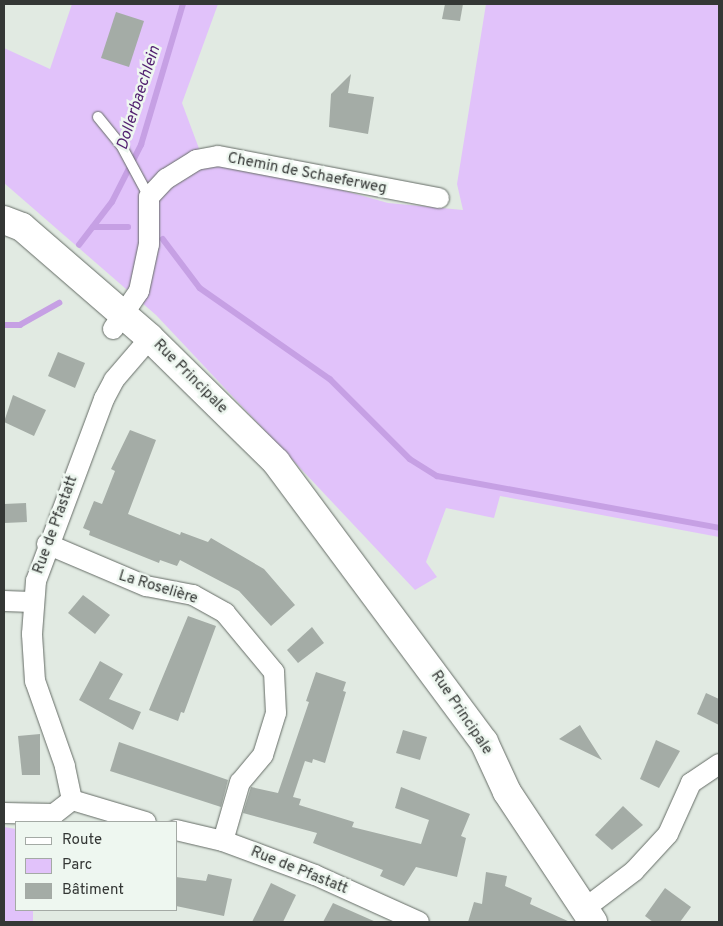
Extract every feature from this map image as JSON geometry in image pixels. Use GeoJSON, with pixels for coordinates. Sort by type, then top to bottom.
{"type":"FeatureCollection","features":[{"type":"Feature","properties":{"kind":"main road","name":"Rue Principale"},"geometry":{"type":"LineString","coordinates":[[4,220],[22,227],[119,322]]}},
{"type":"Feature","properties":{"kind":"main road","name":"Rue Principale"},"geometry":{"type":"LineString","coordinates":[[4,231],[144,344],[351,561],[484,742],[508,792],[588,916]]}},
{"type":"Feature","properties":{"kind":"street","name":"Chemin de Schaeferweg"},"geometry":{"type":"LineString","coordinates":[[149,197],[166,179],[196,160],[218,156],[439,198]]}},
{"type":"Feature","properties":{"kind":"street"},"geometry":{"type":"LineString","coordinates":[[119,322],[139,291],[149,244],[149,197]]}},
{"type":"Feature","properties":{"kind":"street","name":"Rue de Pfastatt"},"geometry":{"type":"LineString","coordinates":[[72,800],[65,766],[35,681],[32,602],[47,544],[104,399],[144,344]]}},
{"type":"Feature","properties":{"kind":"street","name":"La Roselière"},"geometry":{"type":"LineString","coordinates":[[47,544],[102,571],[146,586],[193,595],[225,613],[274,672],[276,713],[263,755],[240,782],[223,841]]}},
{"type":"Feature","properties":{"kind":"street"},"geometry":{"type":"LineString","coordinates":[[4,601],[32,602]]}},
{"type":"Feature","properties":{"kind":"street"},"geometry":{"type":"LineString","coordinates":[[588,916],[634,871],[668,834],[692,784],[719,764]]}},
{"type":"Feature","properties":{"kind":"street"},"geometry":{"type":"LineString","coordinates":[[4,813],[54,814],[72,800],[143,821]]}},
{"type":"Feature","properties":{"kind":"street","name":"Rue de Pfastatt"},"geometry":{"type":"LineString","coordinates":[[178,830],[223,841],[316,875],[419,922]]}},
{"type":"Feature","properties":{"kind":"lane"},"geometry":{"type":"LineString","coordinates":[[98,117],[121,145],[149,197]]}},
{"type":"Feature","properties":{"kind":"green space"},"geometry":{"type":"Polygon","coordinates":[[[72,4],[218,4],[182,103],[204,162],[317,183],[388,203],[463,210],[457,184],[486,4],[719,4],[719,537],[500,496],[494,518],[446,508],[426,562],[437,577],[415,590],[156,315],[4,183],[4,48],[50,69],[72,4]]]}},
{"type":"Feature","properties":{"kind":"green space"},"geometry":{"type":"Polygon","coordinates":[[[4,827],[15,829],[15,911],[33,911],[33,922],[4,922],[4,827]]]}},
{"type":"Feature","properties":{"kind":"building"},"geometry":{"type":"Polygon","coordinates":[[[445,4],[463,4],[460,21],[442,19],[445,4]]]}},
{"type":"Feature","properties":{"kind":"building"},"geometry":{"type":"Polygon","coordinates":[[[116,12],[144,21],[129,67],[101,58],[116,12]]]}},
{"type":"Feature","properties":{"kind":"building"},"geometry":{"type":"Polygon","coordinates":[[[351,74],[348,93],[374,97],[368,134],[329,127],[331,94],[351,74]]]}},
{"type":"Feature","properties":{"kind":"building"},"geometry":{"type":"Polygon","coordinates":[[[58,352],[85,363],[75,388],[48,376],[58,352]]]}},
{"type":"Feature","properties":{"kind":"building"},"geometry":{"type":"Polygon","coordinates":[[[13,395],[46,410],[34,436],[4,422],[13,395]]]}},
{"type":"Feature","properties":{"kind":"building"},"geometry":{"type":"Polygon","coordinates":[[[130,430],[156,440],[128,514],[180,535],[181,532],[208,542],[211,538],[264,569],[295,605],[271,626],[239,591],[180,560],[177,566],[160,560],[159,563],[89,535],[90,531],[83,528],[94,501],[102,504],[115,471],[111,469],[130,430]]]}},
{"type":"Feature","properties":{"kind":"building"},"geometry":{"type":"Polygon","coordinates":[[[26,503],[27,522],[4,523],[4,504],[26,503]]]}},
{"type":"Feature","properties":{"kind":"building"},"geometry":{"type":"Polygon","coordinates":[[[83,595],[110,615],[95,634],[68,613],[83,595]]]}},
{"type":"Feature","properties":{"kind":"building"},"geometry":{"type":"Polygon","coordinates":[[[188,616],[216,626],[184,713],[181,712],[178,721],[149,710],[188,616]]]}},
{"type":"Feature","properties":{"kind":"building"},"geometry":{"type":"Polygon","coordinates":[[[312,627],[324,643],[298,663],[287,650],[312,627]]]}},
{"type":"Feature","properties":{"kind":"building"},"geometry":{"type":"Polygon","coordinates":[[[100,661],[123,674],[109,699],[141,712],[133,730],[79,700],[100,661]]]}},
{"type":"Feature","properties":{"kind":"building"},"geometry":{"type":"Polygon","coordinates":[[[316,672],[346,682],[343,691],[346,692],[325,763],[313,759],[312,763],[305,761],[293,797],[301,799],[299,805],[354,822],[352,827],[421,844],[429,820],[395,808],[401,787],[470,814],[461,836],[466,838],[457,877],[416,867],[404,886],[380,876],[383,870],[313,843],[317,833],[243,813],[251,787],[278,793],[309,702],[306,701],[316,672]]]}},
{"type":"Feature","properties":{"kind":"building"},"geometry":{"type":"Polygon","coordinates":[[[706,693],[719,699],[719,725],[697,714],[706,693]]]}},
{"type":"Feature","properties":{"kind":"building"},"geometry":{"type":"Polygon","coordinates":[[[580,725],[586,735],[602,760],[559,739],[580,725]]]}},
{"type":"Feature","properties":{"kind":"building"},"geometry":{"type":"Polygon","coordinates":[[[403,730],[427,737],[420,760],[396,753],[403,730]]]}},
{"type":"Feature","properties":{"kind":"building"},"geometry":{"type":"Polygon","coordinates":[[[40,734],[40,775],[22,775],[18,736],[40,734]]]}},
{"type":"Feature","properties":{"kind":"building"},"geometry":{"type":"Polygon","coordinates":[[[656,740],[680,751],[659,788],[640,779],[656,740]]]}},
{"type":"Feature","properties":{"kind":"building"},"geometry":{"type":"Polygon","coordinates":[[[119,742],[228,780],[221,807],[110,771],[119,742]]]}},
{"type":"Feature","properties":{"kind":"building"},"geometry":{"type":"Polygon","coordinates":[[[623,806],[643,825],[612,850],[595,835],[623,806]]]}},
{"type":"Feature","properties":{"kind":"building"},"geometry":{"type":"Polygon","coordinates":[[[486,872],[507,876],[505,886],[532,898],[530,904],[570,922],[468,922],[474,902],[482,904],[486,872]]]}},
{"type":"Feature","properties":{"kind":"building"},"geometry":{"type":"Polygon","coordinates":[[[208,874],[232,879],[224,916],[178,906],[178,877],[206,881],[208,874]]]}},
{"type":"Feature","properties":{"kind":"building"},"geometry":{"type":"Polygon","coordinates":[[[271,883],[296,895],[283,922],[252,922],[271,883]]]}},
{"type":"Feature","properties":{"kind":"building"},"geometry":{"type":"Polygon","coordinates":[[[665,888],[691,907],[680,922],[653,922],[645,916],[665,888]]]}},
{"type":"Feature","properties":{"kind":"building"},"geometry":{"type":"Polygon","coordinates":[[[333,903],[376,922],[323,922],[333,903]]]}},
{"type":"Feature","properties":{"kind":"waterway","name":"Dollerbaechlein"},"geometry":{"type":"LineString","coordinates":[[79,245],[112,202],[141,145],[183,4]]}},
{"type":"Feature","properties":{"kind":"waterway"},"geometry":{"type":"LineString","coordinates":[[93,227],[128,227]]}},
{"type":"Feature","properties":{"kind":"waterway"},"geometry":{"type":"LineString","coordinates":[[163,239],[200,288],[330,379],[410,459],[437,476],[719,528]]}},
{"type":"Feature","properties":{"kind":"waterway","name":"Dollerbaechlein"},"geometry":{"type":"LineString","coordinates":[[4,325],[20,325],[59,303]]}}]}
